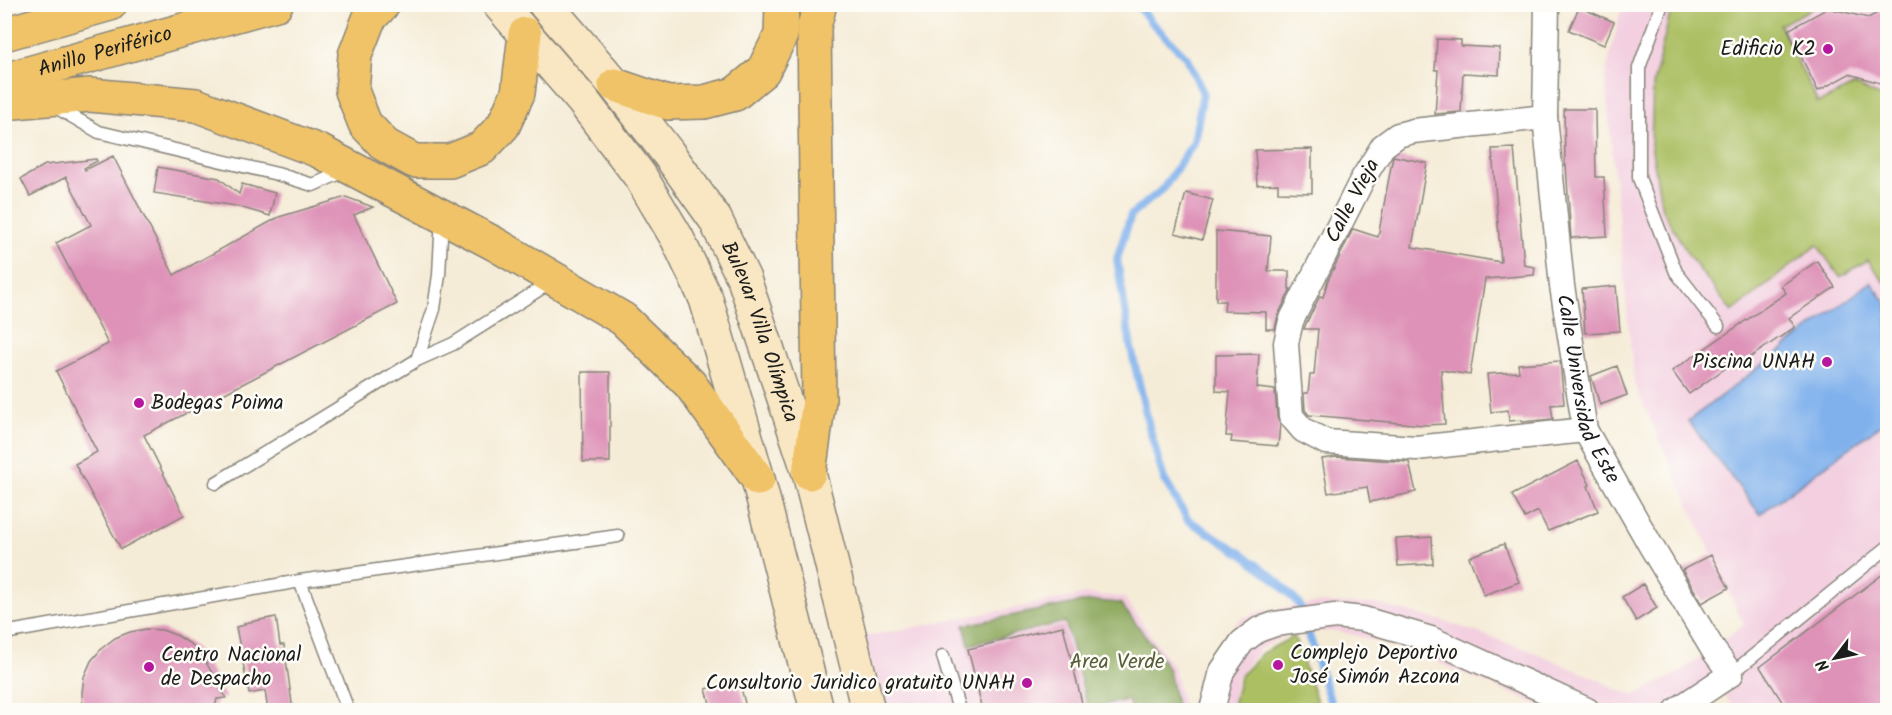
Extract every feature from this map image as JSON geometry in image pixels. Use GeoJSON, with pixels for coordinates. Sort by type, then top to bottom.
{"type":"FeatureCollection","features":[{"type":"Feature","properties":{"kind":"highway"},"geometry":{"type":"LineString","coordinates":[[4,34],[110,4]]}},
{"type":"Feature","properties":{"kind":"highway","name":"Anillo Periférico"},"geometry":{"type":"LineString","coordinates":[[4,80],[276,4]]}},
{"type":"Feature","properties":{"kind":"highway"},"geometry":{"type":"LineString","coordinates":[[383,4],[369,19],[355,55],[352,91],[365,124],[385,145],[414,161],[450,162],[482,148],[503,126],[518,93],[525,34]]}},
{"type":"Feature","properties":{"kind":"highway"},"geometry":{"type":"LineString","coordinates":[[615,85],[668,103],[704,102],[735,94],[763,71],[781,35],[782,4]]}},
{"type":"Feature","properties":{"kind":"highway"},"geometry":{"type":"LineString","coordinates":[[810,473],[819,400],[814,27],[820,4]]}},
{"type":"Feature","properties":{"kind":"highway"},"geometry":{"type":"LineString","coordinates":[[4,103],[90,95],[196,105],[319,151],[442,216],[623,319],[690,384],[758,479]]}},
{"type":"Feature","properties":{"kind":"main road","name":"Bulevar Villa Olímpica"},"geometry":{"type":"LineString","coordinates":[[499,4],[583,101],[640,176],[676,238],[706,299],[758,479],[818,711]]}},
{"type":"Feature","properties":{"kind":"main road","name":"Bulevar Villa Olímpica"},"geometry":{"type":"LineString","coordinates":[[545,4],[615,85],[668,153],[715,219],[744,279],[810,473],[868,711]]}},
{"type":"Feature","properties":{"kind":"street","name":"Calle Universidad Este"},"geometry":{"type":"LineString","coordinates":[[1546,6],[1545,117],[1562,286],[1585,430],[1656,556],[1714,651],[1731,674]]}},
{"type":"Feature","properties":{"kind":"street","name":"Calle Vieja"},"geometry":{"type":"LineString","coordinates":[[1545,117],[1413,131],[1398,135],[1383,146],[1362,180],[1291,321],[1286,343],[1292,416],[1304,430],[1326,442],[1416,448],[1585,430]]}},
{"type":"Feature","properties":{"kind":"street"},"geometry":{"type":"LineString","coordinates":[[1212,711],[1222,671],[1242,642],[1258,630],[1275,624],[1335,616],[1362,619],[1431,639],[1587,711]]}},
{"type":"Feature","properties":{"kind":"street"},"geometry":{"type":"LineString","coordinates":[[1677,711],[1731,674]]}},
{"type":"Feature","properties":{"kind":"lane"},"geometry":{"type":"LineString","coordinates":[[1662,4],[1639,68],[1639,178],[1676,272],[1719,326]]}},
{"type":"Feature","properties":{"kind":"lane"},"geometry":{"type":"LineString","coordinates":[[43,100],[99,132],[277,174],[313,185],[351,168]]}},
{"type":"Feature","properties":{"kind":"lane"},"geometry":{"type":"LineString","coordinates":[[417,360],[434,309],[439,274],[442,216]]}},
{"type":"Feature","properties":{"kind":"lane"},"geometry":{"type":"LineString","coordinates":[[216,483],[417,360],[453,344],[556,280]]}},
{"type":"Feature","properties":{"kind":"lane"},"geometry":{"type":"LineString","coordinates":[[4,633],[300,580],[618,536]]}},
{"type":"Feature","properties":{"kind":"lane"},"geometry":{"type":"LineString","coordinates":[[1731,674],[1887,547]]}},
{"type":"Feature","properties":{"kind":"lane"},"geometry":{"type":"LineString","coordinates":[[300,580],[348,711]]}},
{"type":"Feature","properties":{"kind":"lane"},"geometry":{"type":"LineString","coordinates":[[943,656],[958,711]]}},
{"type":"Feature","properties":{"kind":"path"},"geometry":{"type":"LineString","coordinates":[[1848,4],[1852,12]]}},
{"type":"Feature","properties":{"kind":"shaded area"},"geometry":{"type":"Polygon","coordinates":[[[1622,5],[1887,5],[1887,710],[1736,710],[1723,694],[1701,710],[1551,710],[1408,650],[1338,631],[1291,633],[1260,649],[1237,677],[1231,710],[1186,710],[1228,634],[1240,619],[1259,612],[1316,603],[1376,604],[1447,622],[1534,652],[1617,690],[1635,695],[1678,673],[1744,625],[1634,384],[1605,77],[1622,5]]]}},
{"type":"Feature","properties":{"kind":"shaded area"},"geometry":{"type":"Polygon","coordinates":[[[1086,594],[1124,597],[1174,667],[1184,710],[882,710],[863,637],[1086,594]]]}},
{"type":"Feature","properties":{"kind":"green space"},"geometry":{"type":"Polygon","coordinates":[[[1672,5],[1819,5],[1780,25],[1818,103],[1855,85],[1881,97],[1887,94],[1887,280],[1884,282],[1868,260],[1840,277],[1817,245],[1732,312],[1689,256],[1662,209],[1651,145],[1653,85],[1672,5]]]}},
{"type":"Feature","properties":{"kind":"green space","name":"Area Verde"},"geometry":{"type":"Polygon","coordinates":[[[1081,602],[1120,603],[1152,644],[1169,670],[1177,710],[1131,710],[1128,700],[1088,708],[1065,622],[969,645],[964,625],[1081,602]]]}},
{"type":"Feature","properties":{"kind":"green space","name":"Complejo Deportivo José Simón Azcona"},"geometry":{"type":"Polygon","coordinates":[[[1294,636],[1320,710],[1232,710],[1240,676],[1262,653],[1294,636]]]}},
{"type":"Feature","properties":{"kind":"water","name":"Piscina UNAH"},"geometry":{"type":"Polygon","coordinates":[[[1871,282],[1887,304],[1887,420],[1760,514],[1688,421],[1871,282]]]}},
{"type":"Feature","properties":{"kind":"building"},"geometry":{"type":"Polygon","coordinates":[[[1579,7],[1614,22],[1604,45],[1569,30],[1579,7]]]}},
{"type":"Feature","properties":{"kind":"building","name":"Edificio K2"},"geometry":{"type":"Polygon","coordinates":[[[1828,8],[1868,18],[1887,8],[1887,85],[1849,74],[1818,91],[1788,30],[1828,8]]]}},
{"type":"Feature","properties":{"kind":"building"},"geometry":{"type":"Polygon","coordinates":[[[1437,39],[1461,40],[1461,46],[1500,48],[1499,75],[1463,73],[1461,112],[1435,114],[1438,70],[1435,70],[1437,39]]]}},
{"type":"Feature","properties":{"kind":"building"},"geometry":{"type":"Polygon","coordinates":[[[1564,109],[1595,109],[1596,177],[1604,177],[1607,236],[1571,238],[1565,165],[1564,109]]]}},
{"type":"Feature","properties":{"kind":"building"},"geometry":{"type":"Polygon","coordinates":[[[1514,148],[1524,265],[1535,267],[1534,275],[1485,279],[1470,375],[1441,370],[1445,424],[1424,425],[1309,415],[1305,410],[1304,393],[1308,393],[1310,375],[1314,375],[1318,329],[1304,329],[1320,296],[1323,297],[1328,280],[1353,229],[1378,237],[1393,156],[1427,163],[1412,247],[1501,262],[1492,149],[1514,148]]]}},
{"type":"Feature","properties":{"kind":"building"},"geometry":{"type":"Polygon","coordinates":[[[1312,149],[1312,193],[1278,192],[1278,184],[1257,185],[1255,150],[1312,149]]]}},
{"type":"Feature","properties":{"kind":"building","name":"Bodegas Poima"},"geometry":{"type":"Polygon","coordinates":[[[113,156],[174,275],[279,217],[346,197],[373,207],[354,215],[397,304],[144,435],[184,515],[121,549],[75,464],[97,452],[56,371],[108,344],[56,243],[91,225],[66,177],[30,196],[21,179],[45,165],[96,159],[97,161],[84,168],[85,170],[113,156]]]}},
{"type":"Feature","properties":{"kind":"building"},"geometry":{"type":"Polygon","coordinates":[[[158,167],[219,178],[239,194],[242,184],[275,193],[270,216],[236,206],[154,193],[158,167]]]}},
{"type":"Feature","properties":{"kind":"building"},"geometry":{"type":"Polygon","coordinates":[[[1186,193],[1213,200],[1202,240],[1175,233],[1186,193]]]}},
{"type":"Feature","properties":{"kind":"building"},"geometry":{"type":"Polygon","coordinates":[[[1216,231],[1271,236],[1268,271],[1289,271],[1289,289],[1291,289],[1278,315],[1275,329],[1266,329],[1266,312],[1224,311],[1225,301],[1216,301],[1216,231]]]}},
{"type":"Feature","properties":{"kind":"building"},"geometry":{"type":"Polygon","coordinates":[[[1817,261],[1835,287],[1789,318],[1795,327],[1733,369],[1730,365],[1689,394],[1672,371],[1786,293],[1781,286],[1817,261]]]}},
{"type":"Feature","properties":{"kind":"building"},"geometry":{"type":"Polygon","coordinates":[[[1616,286],[1620,331],[1585,333],[1582,289],[1616,286]]]}},
{"type":"Feature","properties":{"kind":"building"},"geometry":{"type":"Polygon","coordinates":[[[1259,354],[1257,388],[1275,390],[1277,417],[1280,424],[1278,446],[1231,442],[1232,436],[1226,436],[1230,392],[1216,391],[1216,355],[1259,354]]]}},
{"type":"Feature","properties":{"kind":"building"},"geometry":{"type":"Polygon","coordinates":[[[1560,361],[1564,404],[1551,405],[1553,419],[1509,421],[1508,410],[1491,412],[1487,374],[1519,372],[1518,364],[1560,361]]]}},
{"type":"Feature","properties":{"kind":"building"},"geometry":{"type":"Polygon","coordinates":[[[1617,366],[1627,395],[1600,405],[1591,376],[1617,366]]]}},
{"type":"Feature","properties":{"kind":"building"},"geometry":{"type":"Polygon","coordinates":[[[582,372],[610,372],[610,462],[583,462],[582,372]]]}},
{"type":"Feature","properties":{"kind":"building"},"geometry":{"type":"Polygon","coordinates":[[[1337,457],[1409,462],[1416,492],[1370,502],[1367,487],[1328,493],[1322,459],[1337,457]]]}},
{"type":"Feature","properties":{"kind":"building"},"geometry":{"type":"Polygon","coordinates":[[[1578,461],[1590,485],[1588,486],[1598,511],[1548,531],[1538,511],[1525,518],[1512,495],[1578,461]]]}},
{"type":"Feature","properties":{"kind":"building"},"geometry":{"type":"Polygon","coordinates":[[[1432,537],[1433,564],[1398,566],[1396,539],[1432,537]]]}},
{"type":"Feature","properties":{"kind":"building"},"geometry":{"type":"Polygon","coordinates":[[[1504,544],[1519,582],[1484,595],[1469,557],[1504,544]]]}},
{"type":"Feature","properties":{"kind":"building"},"geometry":{"type":"Polygon","coordinates":[[[1711,555],[1729,588],[1702,603],[1682,570],[1711,555]]]}},
{"type":"Feature","properties":{"kind":"building"},"geometry":{"type":"Polygon","coordinates":[[[1887,571],[1887,711],[1788,711],[1760,667],[1887,571]]]}},
{"type":"Feature","properties":{"kind":"building"},"geometry":{"type":"Polygon","coordinates":[[[1643,584],[1657,608],[1636,621],[1622,597],[1643,584]]]}},
{"type":"Feature","properties":{"kind":"building"},"geometry":{"type":"Polygon","coordinates":[[[276,617],[280,645],[284,645],[293,711],[268,711],[265,691],[249,694],[236,627],[245,625],[244,623],[276,617]]]}},
{"type":"Feature","properties":{"kind":"building","name":"Consultorio Juridico gratuito UNAH"},"geometry":{"type":"Polygon","coordinates":[[[1063,626],[1084,711],[983,711],[968,649],[1063,626]]]}},
{"type":"Feature","properties":{"kind":"building","name":"Centro Nacional de Despacho"},"geometry":{"type":"Polygon","coordinates":[[[146,629],[162,630],[178,636],[192,645],[203,657],[226,698],[217,699],[214,711],[83,711],[84,677],[91,661],[115,638],[146,629]]]}},
{"type":"Feature","properties":{"kind":"building"},"geometry":{"type":"Polygon","coordinates":[[[739,680],[747,711],[712,711],[706,689],[739,680]]]}},
{"type":"Feature","properties":{"kind":"waterway"},"geometry":{"type":"LineString","coordinates":[[1137,4],[1151,22],[1187,58],[1203,93],[1194,142],[1163,189],[1131,215],[1117,259],[1131,348],[1149,427],[1164,479],[1188,520],[1241,553],[1274,578],[1299,604],[1333,710]]}},
{"type":"Feature","properties":{"kind":"place","name":"Edificio K2"},"geometry":{"type":"Point","coordinates":[1828,49]}},
{"type":"Feature","properties":{"kind":"place","name":"Piscina UNAH"},"geometry":{"type":"Point","coordinates":[1827,362]}},
{"type":"Feature","properties":{"kind":"place","name":"Bodegas Poima"},"geometry":{"type":"Point","coordinates":[139,403]}},
{"type":"Feature","properties":{"kind":"place","name":"Complejo Deportivo José Simón Azcona"},"geometry":{"type":"Point","coordinates":[1278,665]}},
{"type":"Feature","properties":{"kind":"place","name":"Centro Nacional de Despacho"},"geometry":{"type":"Point","coordinates":[149,667]}},
{"type":"Feature","properties":{"kind":"place","name":"Consultorio Juridico gratuito UNAH"},"geometry":{"type":"Point","coordinates":[1027,683]}}]}
